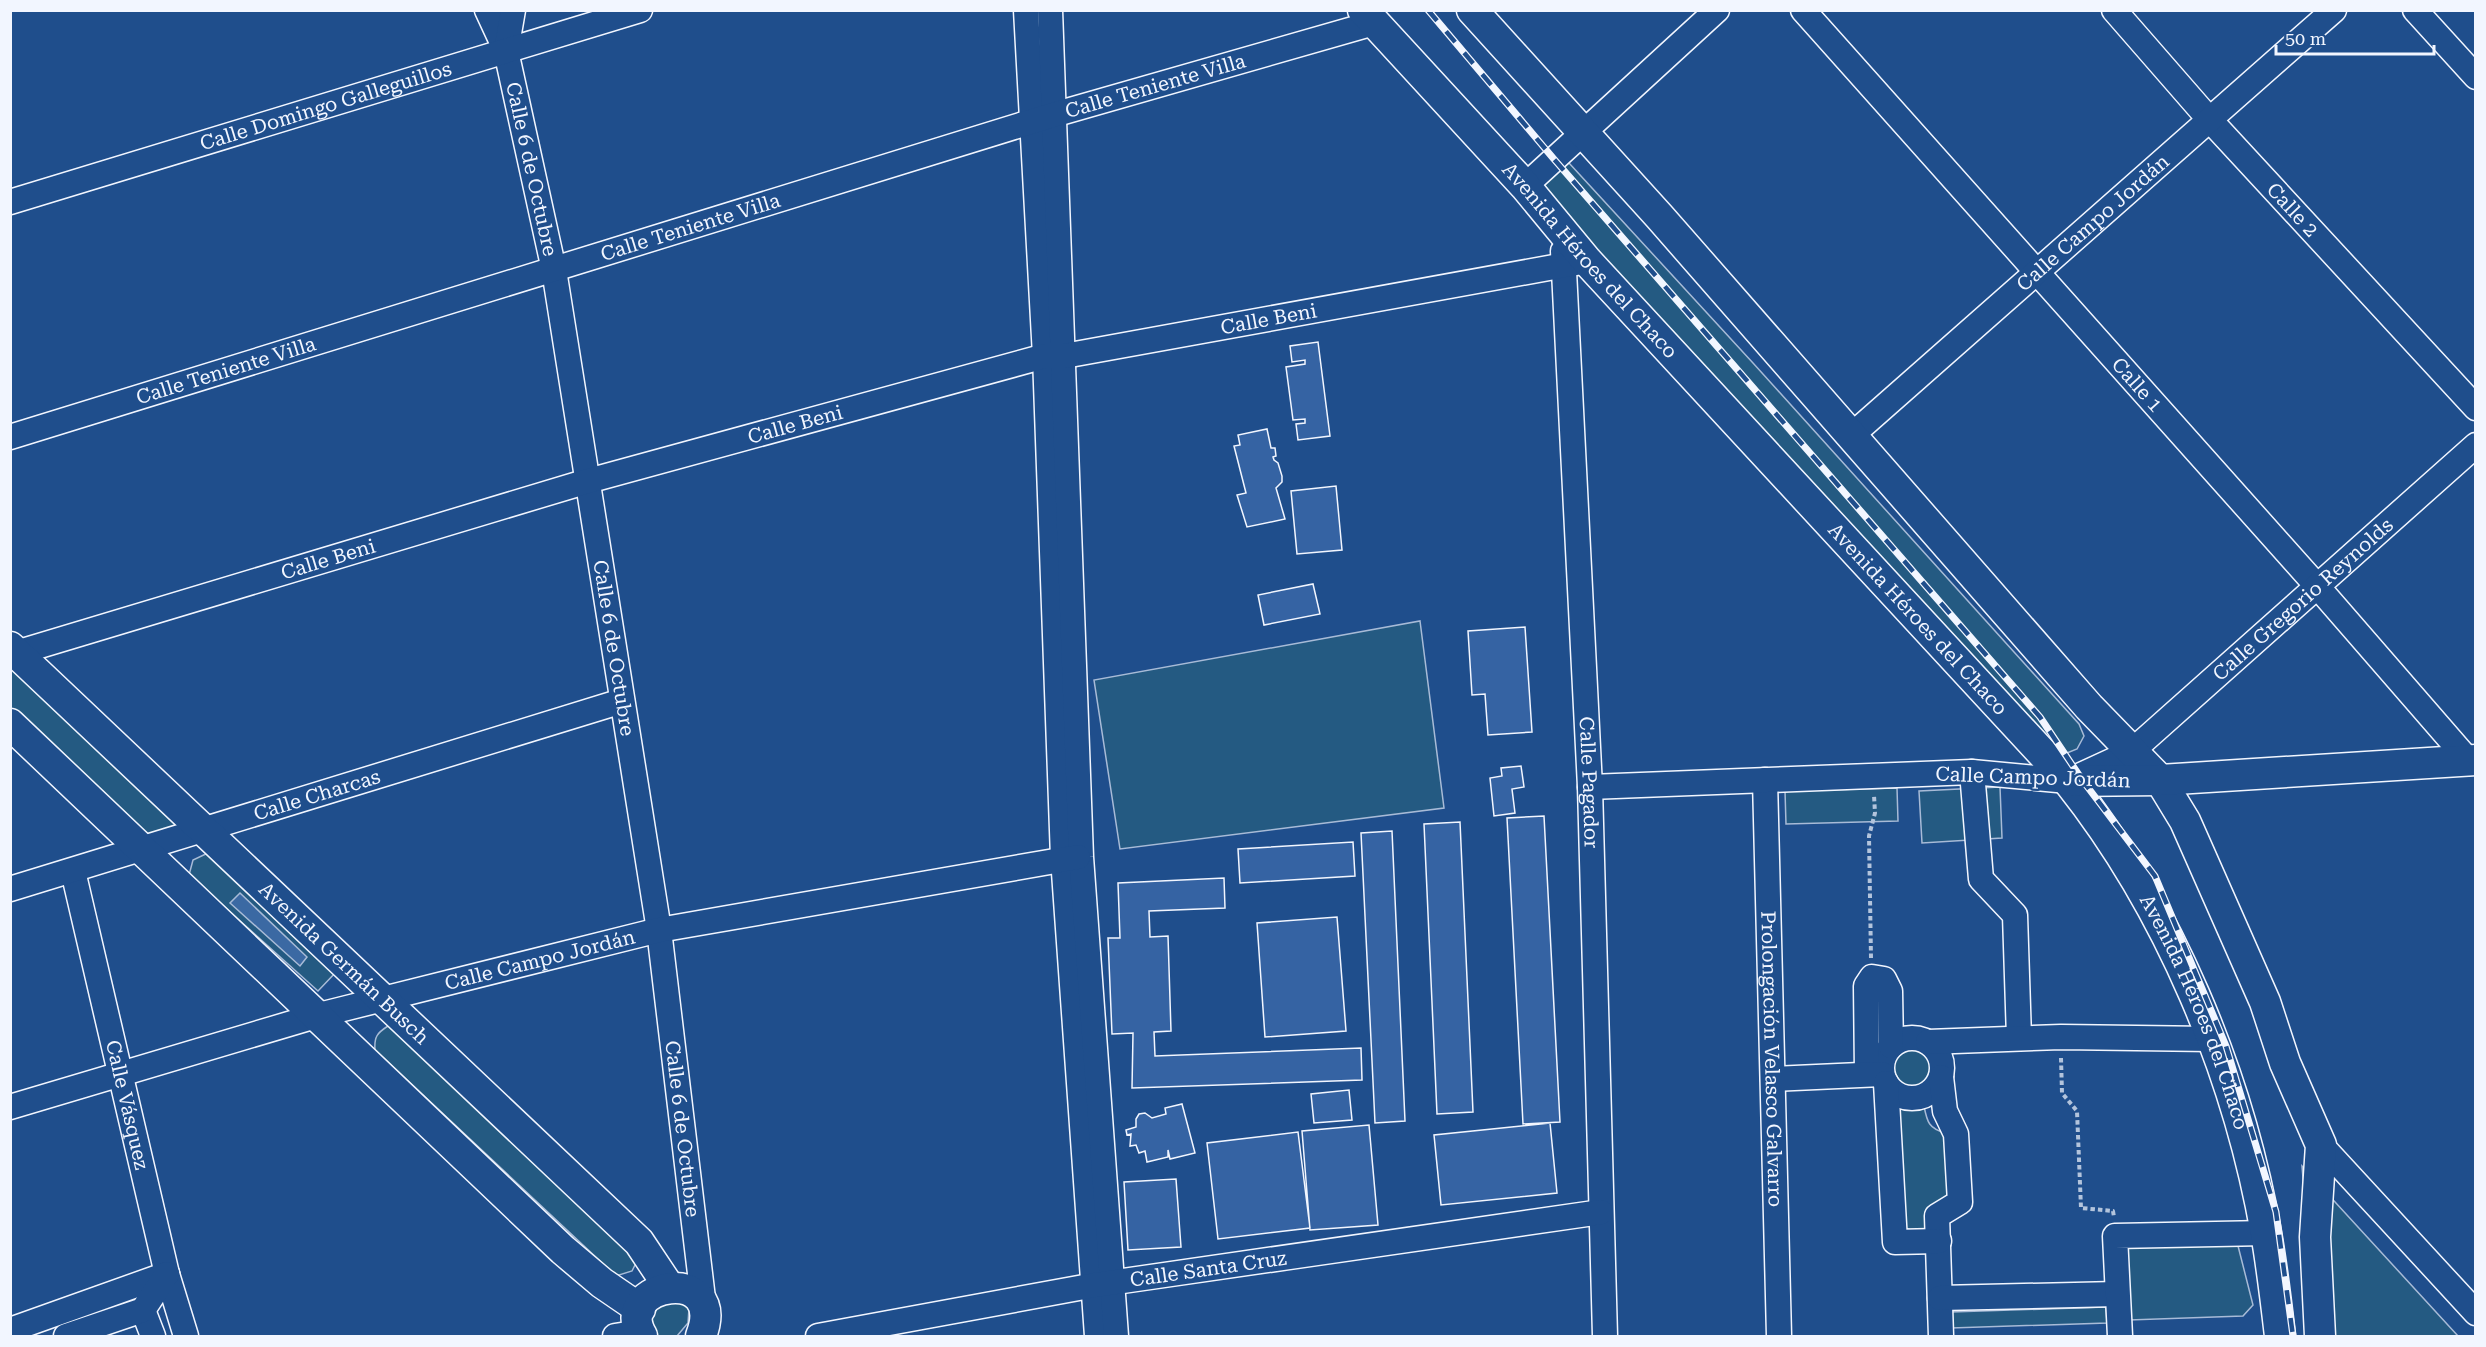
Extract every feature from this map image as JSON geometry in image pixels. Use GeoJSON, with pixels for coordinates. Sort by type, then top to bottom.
{"type":"FeatureCollection","features":[{"type":"Feature","properties":{"kind":"main road"},"geometry":{"type":"LineString","coordinates":[[1472,10],[1852,435],[2089,707],[2160,780],[2185,821],[2206,868],[2265,1002],[2285,1063],[2322,1145],[2315,1237],[2320,1336]]}},
{"type":"Feature","properties":{"kind":"main road","name":"Avenida Héroes del Chaco"},"geometry":{"type":"LineString","coordinates":[[1368,17],[1525,186],[1562,230],[1575,263],[2068,781],[2097,818],[2134,874],[2169,937],[2211,1039],[2244,1137],[2266,1233],[2280,1336]]}},
{"type":"Feature","properties":{"kind":"main road","name":"Avenida Germán Busch"},"geometry":{"type":"LineString","coordinates":[[13,650],[639,1242],[673,1287]]}},
{"type":"Feature","properties":{"kind":"main road"},"geometry":{"type":"LineString","coordinates":[[10,724],[319,1015],[563,1250],[602,1283],[634,1328],[651,1293],[673,1287],[697,1297],[706,1326]]}},
{"type":"Feature","properties":{"kind":"main road","name":"Calle Campo Jordán"},"geometry":{"type":"LineString","coordinates":[[2068,781],[2160,780],[2472,761]]}},
{"type":"Feature","properties":{"kind":"street"},"geometry":{"type":"LineString","coordinates":[[487,10],[506,51]]}},
{"type":"Feature","properties":{"kind":"street"},"geometry":{"type":"LineString","coordinates":[[506,51],[513,10]]}},
{"type":"Feature","properties":{"kind":"street","name":"Calle Domingo Galleguillos"},"geometry":{"type":"LineString","coordinates":[[10,202],[640,10]]}},
{"type":"Feature","properties":{"kind":"street"},"geometry":{"type":"LineString","coordinates":[[1026,10],[1042,118],[1055,356],[1072,857],[1104,1284],[1116,1336]]}},
{"type":"Feature","properties":{"kind":"street"},"geometry":{"type":"LineString","coordinates":[[1042,118],[1050,10]]}},
{"type":"Feature","properties":{"kind":"street"},"geometry":{"type":"LineString","coordinates":[[1525,186],[1717,10]]}},
{"type":"Feature","properties":{"kind":"street","name":"Calle 1"},"geometry":{"type":"LineString","coordinates":[[1803,10],[2472,761]]}},
{"type":"Feature","properties":{"kind":"street","name":"Calle 2"},"geometry":{"type":"LineString","coordinates":[[2114,10],[2209,119],[2475,408]]}},
{"type":"Feature","properties":{"kind":"street","name":"Calle Campo Jordán"},"geometry":{"type":"LineString","coordinates":[[1852,435],[2334,10]]}},
{"type":"Feature","properties":{"kind":"street"},"geometry":{"type":"LineString","coordinates":[[2415,10],[2475,76]]}},
{"type":"Feature","properties":{"kind":"street","name":"Calle Teniente Villa"},"geometry":{"type":"LineString","coordinates":[[10,436],[1368,17]]}},
{"type":"Feature","properties":{"kind":"street","name":"Calle 6 de Octubre"},"geometry":{"type":"LineString","coordinates":[[506,51],[554,270],[659,930],[706,1326]]}},
{"type":"Feature","properties":{"kind":"street","name":"Calle Beni"},"geometry":{"type":"LineString","coordinates":[[13,650],[588,481],[1055,356],[1575,263]]}},
{"type":"Feature","properties":{"kind":"street","name":"Calle Pagador"},"geometry":{"type":"LineString","coordinates":[[1575,263],[1605,1336]]}},
{"type":"Feature","properties":{"kind":"street","name":"Calle Gregorio Reynolds"},"geometry":{"type":"LineString","coordinates":[[2068,781],[2132,752],[2475,445]]}},
{"type":"Feature","properties":{"kind":"street","name":"Calle Charcas"},"geometry":{"type":"LineString","coordinates":[[10,889],[622,701]]}},
{"type":"Feature","properties":{"kind":"street"},"geometry":{"type":"LineString","coordinates":[[1972,772],[1981,879],[2015,915],[2019,1038]]}},
{"type":"Feature","properties":{"kind":"street","name":"Calle Campo Jordán"},"geometry":{"type":"LineString","coordinates":[[1590,787],[1972,772],[2068,781]]}},
{"type":"Feature","properties":{"kind":"street","name":"Prolongación Velasco Galvarro"},"geometry":{"type":"LineString","coordinates":[[1765,780],[1779,1336]]}},
{"type":"Feature","properties":{"kind":"street","name":"Calle Campo Jordán"},"geometry":{"type":"LineString","coordinates":[[10,1107],[319,1015],[659,930],[1072,857]]}},
{"type":"Feature","properties":{"kind":"street","name":"Calle Vásquez"},"geometry":{"type":"LineString","coordinates":[[73,871],[167,1274],[186,1336]]}},
{"type":"Feature","properties":{"kind":"street"},"geometry":{"type":"LineString","coordinates":[[1891,1046],[1890,991],[1884,979],[1872,977],[1866,986],[1895,1242],[1939,1241]]}},
{"type":"Feature","properties":{"kind":"street"},"geometry":{"type":"LineString","coordinates":[[1878,1077],[1885,1054],[1891,1046],[1909,1038],[1928,1042],[2061,1037],[2211,1039]]}},
{"type":"Feature","properties":{"kind":"street"},"geometry":{"type":"LineString","coordinates":[[1928,1042],[1940,1057],[1945,1111],[1956,1134],[1960,1202],[1937,1216],[1941,1336]]}},
{"type":"Feature","properties":{"kind":"street"},"geometry":{"type":"LineString","coordinates":[[1773,1079],[1878,1077],[1892,1091],[1911,1098],[1929,1092],[1941,1077]]}},
{"type":"Feature","properties":{"kind":"street"},"geometry":{"type":"LineString","coordinates":[[2322,1145],[2475,1313]]}},
{"type":"Feature","properties":{"kind":"street","name":"Calle Santa Cruz"},"geometry":{"type":"LineString","coordinates":[[818,1336],[1104,1284],[1600,1212]]}},
{"type":"Feature","properties":{"kind":"street"},"geometry":{"type":"LineString","coordinates":[[2120,1336],[2115,1236],[2266,1233]]}},
{"type":"Feature","properties":{"kind":"street"},"geometry":{"type":"LineString","coordinates":[[673,1287],[698,1249]]}},
{"type":"Feature","properties":{"kind":"street"},"geometry":{"type":"LineString","coordinates":[[66,1336],[143,1310],[167,1274]]}},
{"type":"Feature","properties":{"kind":"street"},"geometry":{"type":"LineString","coordinates":[[10,1330],[167,1274]]}},
{"type":"Feature","properties":{"kind":"street"},"geometry":{"type":"LineString","coordinates":[[1097,1336],[1104,1284]]}},
{"type":"Feature","properties":{"kind":"street"},"geometry":{"type":"LineString","coordinates":[[1940,1298],[2117,1294]]}},
{"type":"Feature","properties":{"kind":"street"},"geometry":{"type":"LineString","coordinates":[[143,1310],[153,1336]]}},
{"type":"Feature","properties":{"kind":"path"},"geometry":{"type":"LineString","coordinates":[[1872,977],[1869,836],[1875,813],[1873,776]]}},
{"type":"Feature","properties":{"kind":"path"},"geometry":{"type":"LineString","coordinates":[[2061,1037],[2062,1093],[2077,1111],[2081,1208],[2113,1211],[2115,1236]]}},
{"type":"Feature","properties":{"kind":"shaded area"},"geometry":{"type":"Polygon","coordinates":[[[1569,163],[2079,724],[2084,736],[2077,749],[2057,757],[1544,197],[1540,183],[1548,173],[1569,163]]]}},
{"type":"Feature","properties":{"kind":"shaded area"},"geometry":{"type":"Polygon","coordinates":[[[1420,621],[1444,808],[1120,849],[1094,680],[1420,621]]]}},
{"type":"Feature","properties":{"kind":"shaded area"},"geometry":{"type":"Polygon","coordinates":[[[10,660],[184,828],[148,840],[11,712],[10,660]]]}},
{"type":"Feature","properties":{"kind":"shaded area"},"geometry":{"type":"Polygon","coordinates":[[[2000,787],[2002,838],[1922,843],[1919,791],[2000,787]]]}},
{"type":"Feature","properties":{"kind":"shaded area"},"geometry":{"type":"Polygon","coordinates":[[[1897,788],[1898,821],[1786,824],[1785,791],[1897,788]]]}},
{"type":"Feature","properties":{"kind":"shaded area"},"geometry":{"type":"Polygon","coordinates":[[[210,852],[337,971],[318,991],[189,875],[193,860],[210,852]]]}},
{"type":"Feature","properties":{"kind":"shaded area"},"geometry":{"type":"Polygon","coordinates":[[[240,893],[307,957],[300,966],[230,903],[240,893]]]}},
{"type":"Feature","properties":{"kind":"shaded area"},"geometry":{"type":"Polygon","coordinates":[[[388,1026],[398,1027],[636,1255],[636,1263],[632,1271],[616,1276],[375,1050],[377,1036],[388,1026]]]}},
{"type":"Feature","properties":{"kind":"shaded area"},"geometry":{"type":"Polygon","coordinates":[[[1913,1048],[1921,1049],[1927,1054],[1932,1060],[1932,1076],[1927,1082],[1921,1087],[1913,1088],[1905,1087],[1899,1082],[1894,1076],[1893,1068],[1894,1060],[1899,1054],[1905,1049],[1913,1048]]]}},
{"type":"Feature","properties":{"kind":"shaded area"},"geometry":{"type":"Polygon","coordinates":[[[1895,1101],[1905,1106],[1924,1106],[1932,1127],[1946,1133],[1951,1191],[1930,1232],[1918,1233],[1903,1227],[1895,1101]]]}},
{"type":"Feature","properties":{"kind":"shaded area"},"geometry":{"type":"Polygon","coordinates":[[[2302,1166],[2458,1336],[2316,1336],[2302,1166]]]}},
{"type":"Feature","properties":{"kind":"shaded area"},"geometry":{"type":"Polygon","coordinates":[[[2236,1238],[2253,1305],[2243,1316],[2129,1320],[2128,1242],[2236,1238]]]}},
{"type":"Feature","properties":{"kind":"shaded area"},"geometry":{"type":"Polygon","coordinates":[[[664,1292],[689,1308],[688,1323],[677,1336],[654,1336],[645,1304],[664,1292]]]}},
{"type":"Feature","properties":{"kind":"shaded area"},"geometry":{"type":"Polygon","coordinates":[[[2106,1307],[2107,1323],[1951,1328],[1951,1312],[2106,1307]]]}},
{"type":"Feature","properties":{"kind":"building"},"geometry":{"type":"Polygon","coordinates":[[[1318,342],[1330,436],[1298,440],[1296,424],[1305,423],[1305,419],[1293,420],[1286,367],[1305,364],[1305,360],[1292,362],[1290,346],[1318,342]]]}},
{"type":"Feature","properties":{"kind":"building"},"geometry":{"type":"Polygon","coordinates":[[[1267,429],[1271,448],[1275,448],[1276,456],[1273,457],[1278,463],[1282,476],[1282,482],[1276,488],[1285,519],[1247,527],[1237,495],[1246,493],[1234,446],[1240,445],[1238,435],[1267,429]]]}},
{"type":"Feature","properties":{"kind":"building"},"geometry":{"type":"Polygon","coordinates":[[[1336,486],[1342,550],[1297,554],[1291,491],[1336,486]]]}},
{"type":"Feature","properties":{"kind":"building"},"geometry":{"type":"Polygon","coordinates":[[[1313,584],[1320,614],[1264,625],[1258,595],[1313,584]]]}},
{"type":"Feature","properties":{"kind":"building"},"geometry":{"type":"Polygon","coordinates":[[[1525,627],[1532,732],[1488,735],[1485,694],[1472,695],[1468,631],[1525,627]]]}},
{"type":"Feature","properties":{"kind":"building"},"geometry":{"type":"Polygon","coordinates":[[[1521,766],[1524,787],[1512,789],[1515,813],[1494,816],[1490,778],[1502,776],[1501,768],[1521,766]]]}},
{"type":"Feature","properties":{"kind":"building"},"geometry":{"type":"Polygon","coordinates":[[[1544,816],[1560,1122],[1523,1124],[1507,818],[1544,816]]]}},
{"type":"Feature","properties":{"kind":"building"},"geometry":{"type":"Polygon","coordinates":[[[1460,822],[1473,1112],[1437,1114],[1424,824],[1460,822]]]}},
{"type":"Feature","properties":{"kind":"building"},"geometry":{"type":"Polygon","coordinates":[[[1392,831],[1405,1121],[1375,1123],[1361,833],[1392,831]]]}},
{"type":"Feature","properties":{"kind":"building"},"geometry":{"type":"Polygon","coordinates":[[[1353,842],[1355,876],[1240,883],[1238,849],[1353,842]]]}},
{"type":"Feature","properties":{"kind":"building"},"geometry":{"type":"Polygon","coordinates":[[[1224,878],[1225,908],[1149,911],[1150,937],[1168,936],[1171,1031],[1154,1032],[1155,1056],[1361,1048],[1362,1080],[1132,1088],[1133,1033],[1112,1034],[1108,938],[1120,938],[1118,883],[1224,878]]]}},
{"type":"Feature","properties":{"kind":"building"},"geometry":{"type":"Polygon","coordinates":[[[1337,917],[1346,1031],[1265,1037],[1257,923],[1337,917]]]}},
{"type":"Feature","properties":{"kind":"building"},"geometry":{"type":"Polygon","coordinates":[[[1349,1090],[1352,1120],[1314,1123],[1311,1094],[1349,1090]]]}},
{"type":"Feature","properties":{"kind":"building"},"geometry":{"type":"Polygon","coordinates":[[[1182,1104],[1195,1153],[1170,1159],[1168,1150],[1168,1157],[1147,1162],[1145,1151],[1139,1153],[1136,1145],[1130,1146],[1131,1134],[1127,1135],[1126,1130],[1136,1127],[1139,1114],[1145,1113],[1152,1118],[1166,1114],[1165,1108],[1182,1104]]]}},
{"type":"Feature","properties":{"kind":"building"},"geometry":{"type":"Polygon","coordinates":[[[1550,1123],[1557,1193],[1441,1205],[1434,1135],[1550,1123]]]}},
{"type":"Feature","properties":{"kind":"building"},"geometry":{"type":"Polygon","coordinates":[[[1369,1125],[1378,1225],[1310,1230],[1302,1131],[1369,1125]]]}},
{"type":"Feature","properties":{"kind":"building"},"geometry":{"type":"Polygon","coordinates":[[[1298,1132],[1310,1228],[1218,1239],[1207,1143],[1298,1132]]]}},
{"type":"Feature","properties":{"kind":"building"},"geometry":{"type":"Polygon","coordinates":[[[1176,1179],[1181,1247],[1128,1250],[1124,1182],[1176,1179]]]}},
{"type":"Feature","properties":{"kind":"railway"},"geometry":{"type":"LineString","coordinates":[[1428,10],[1553,158],[2040,717],[2083,781],[2155,876],[2226,1046],[2276,1212],[2293,1336]]}}]}
